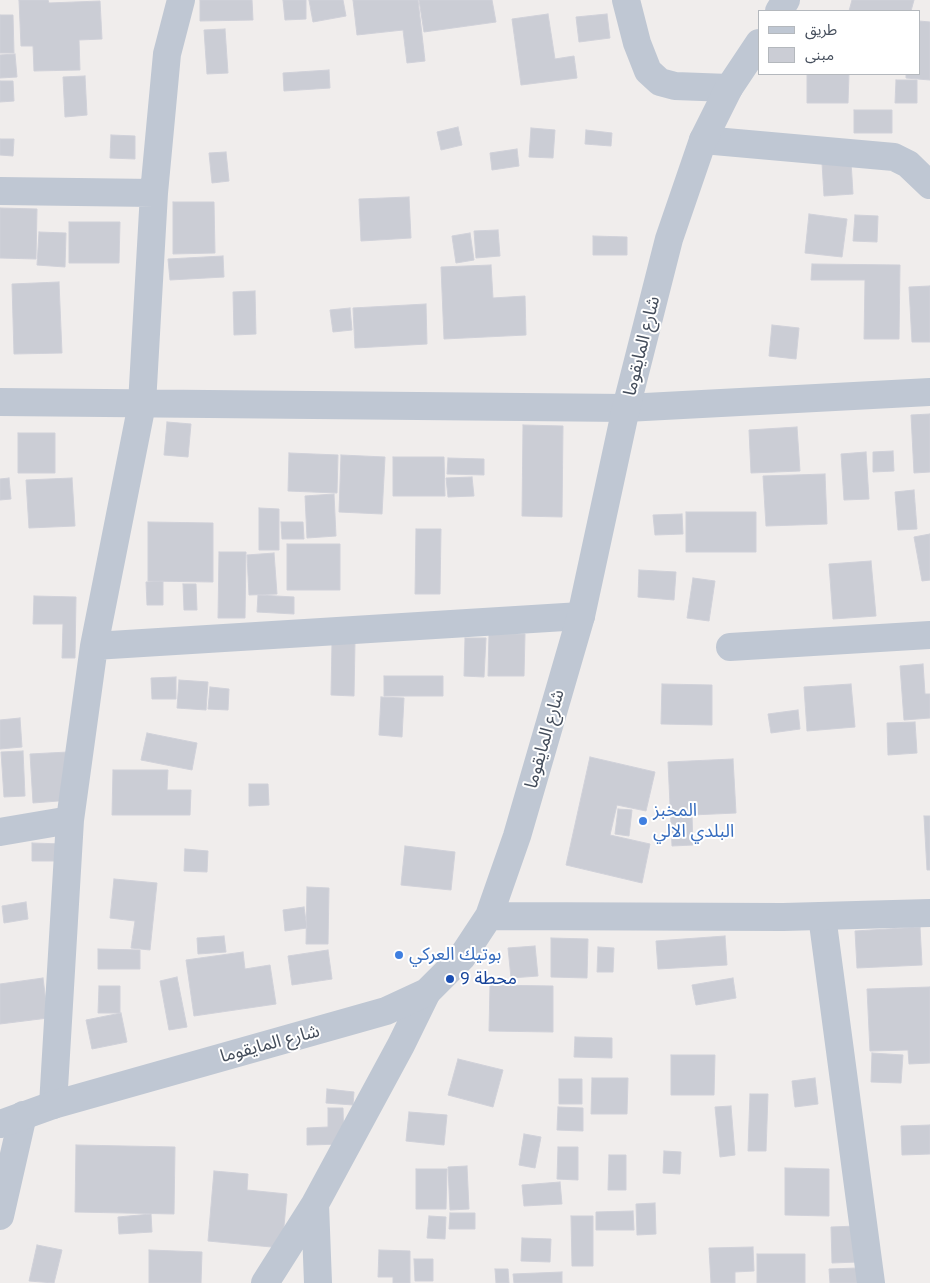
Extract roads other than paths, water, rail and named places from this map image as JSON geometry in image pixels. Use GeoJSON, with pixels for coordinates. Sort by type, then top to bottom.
{"type":"FeatureCollection","features":[{"type":"Feature","properties":{"kind":"street"},"geometry":{"type":"LineString","coordinates":[[53,1105],[70,820],[94,646],[142,404],[154,193],[167,54],[181,0]]}},
{"type":"Feature","properties":{"kind":"street"},"geometry":{"type":"LineString","coordinates":[[626,0],[636,43],[648,71],[660,82],[675,86],[730,88]]}},
{"type":"Feature","properties":{"kind":"street","name":"شارع المايقوما"},"geometry":{"type":"LineString","coordinates":[[12,1119],[53,1105],[386,1011],[427,992],[462,957],[488,916],[517,836],[581,616],[626,408],[669,239],[704,140],[730,88],[758,45]]}},
{"type":"Feature","properties":{"kind":"street"},"geometry":{"type":"LineString","coordinates":[[704,140],[894,157],[908,164],[930,185]]}},
{"type":"Feature","properties":{"kind":"street"},"geometry":{"type":"LineString","coordinates":[[0,191],[154,193]]}},
{"type":"Feature","properties":{"kind":"street"},"geometry":{"type":"LineString","coordinates":[[0,402],[626,408],[930,392]]}},
{"type":"Feature","properties":{"kind":"street"},"geometry":{"type":"LineString","coordinates":[[94,646],[581,616]]}},
{"type":"Feature","properties":{"kind":"street"},"geometry":{"type":"LineString","coordinates":[[730,647],[930,635]]}},
{"type":"Feature","properties":{"kind":"street"},"geometry":{"type":"LineString","coordinates":[[0,832],[70,820]]}},
{"type":"Feature","properties":{"kind":"street"},"geometry":{"type":"LineString","coordinates":[[488,916],[822,916],[930,913]]}},
{"type":"Feature","properties":{"kind":"street"},"geometry":{"type":"LineString","coordinates":[[822,916],[871,1283]]}},
{"type":"Feature","properties":{"kind":"street"},"geometry":{"type":"LineString","coordinates":[[265,1283],[315,1204],[401,1045],[427,992]]}},
{"type":"Feature","properties":{"kind":"street"},"geometry":{"type":"LineString","coordinates":[[0,1216],[12,1119]]}},
{"type":"Feature","properties":{"kind":"street"},"geometry":{"type":"LineString","coordinates":[[315,1204],[318,1283]]}},
{"type":"Feature","properties":{"kind":"place","name":"المخبز البلدي الالي"},"geometry":{"type":"Point","coordinates":[643,821]}},
{"type":"Feature","properties":{"kind":"place","name":"بوتيك العركي"},"geometry":{"type":"Point","coordinates":[399,955]}},
{"type":"Feature","properties":{"kind":"place","name":"محطة 9"},"geometry":{"type":"Point","coordinates":[450,979]}}]}
